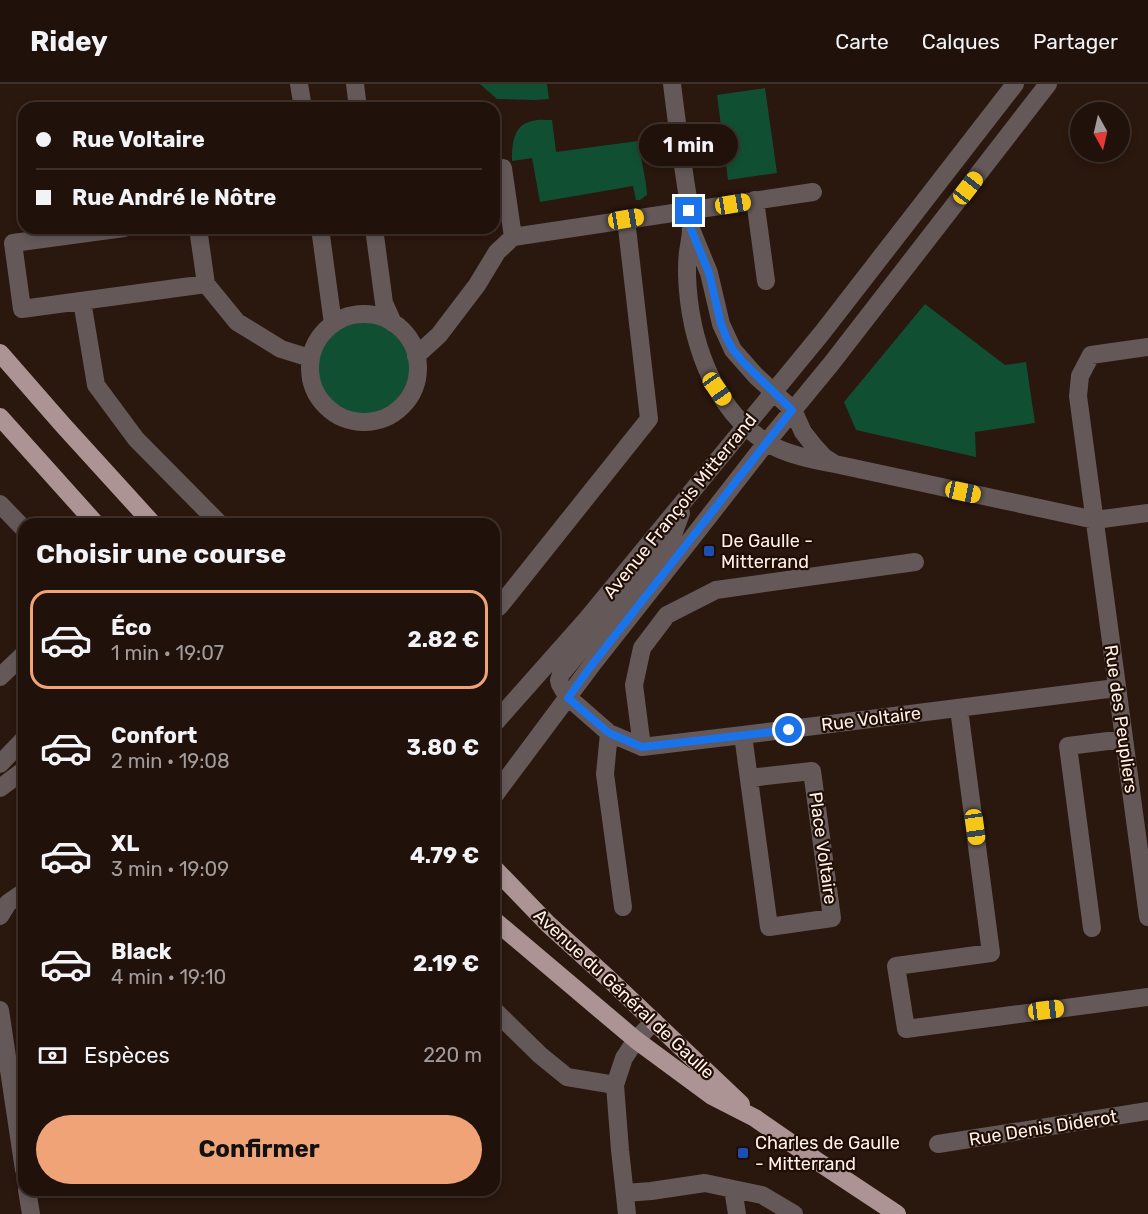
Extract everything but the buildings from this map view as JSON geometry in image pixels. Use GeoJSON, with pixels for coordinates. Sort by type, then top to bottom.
{"type":"FeatureCollection","features":[{"type":"Feature","properties":{"kind":"main road"},"geometry":{"type":"LineString","coordinates":[[0,353],[148,518]]}},
{"type":"Feature","properties":{"kind":"main road"},"geometry":{"type":"LineString","coordinates":[[0,417],[91,518]]}},
{"type":"Feature","properties":{"kind":"main road","name":"Avenue du Général de Gaulle"},"geometry":{"type":"LineString","coordinates":[[500,874],[548,924],[756,1118]]}},
{"type":"Feature","properties":{"kind":"main road","name":"Avenue du Général de Gaulle"},"geometry":{"type":"LineString","coordinates":[[500,925],[636,1040],[712,1096],[756,1118],[897,1214]]}},
{"type":"Feature","properties":{"kind":"street"},"geometry":{"type":"LineString","coordinates":[[299,84],[302,102]]}},
{"type":"Feature","properties":{"kind":"street"},"geometry":{"type":"LineString","coordinates":[[355,84],[357,102]]}},
{"type":"Feature","properties":{"kind":"street"},"geometry":{"type":"LineString","coordinates":[[672,84],[690,220],[709,273],[721,324],[727,339],[739,358],[792,410],[803,432],[814,446],[824,457],[835,464]]}},
{"type":"Feature","properties":{"kind":"street","name":"Avenue François Mitterrand"},"geometry":{"type":"LineString","coordinates":[[500,717],[587,619],[822,333],[1015,84]]}},
{"type":"Feature","properties":{"kind":"street","name":"Avenue François Mitterrand"},"geometry":{"type":"LineString","coordinates":[[500,788],[591,666],[766,442],[831,364],[1048,84]]}},
{"type":"Feature","properties":{"kind":"street"},"geometry":{"type":"LineString","coordinates":[[503,168],[513,237]]}},
{"type":"Feature","properties":{"kind":"street"},"geometry":{"type":"LineString","coordinates":[[416,357],[438,335],[477,285],[497,252],[513,237],[626,219],[690,220],[755,200],[813,192]]}},
{"type":"Feature","properties":{"kind":"street"},"geometry":{"type":"LineString","coordinates":[[755,200],[766,281]]}},
{"type":"Feature","properties":{"kind":"street"},"geometry":{"type":"LineString","coordinates":[[500,606],[649,419],[626,219]]}},
{"type":"Feature","properties":{"kind":"street"},"geometry":{"type":"LineString","coordinates":[[690,220],[687,276],[695,336],[707,370],[731,410],[766,442],[796,454],[835,464],[1095,520],[1148,513]]}},
{"type":"Feature","properties":{"kind":"street"},"geometry":{"type":"LineString","coordinates":[[80,234],[13,243],[22,309],[206,284]]}},
{"type":"Feature","properties":{"kind":"street"},"geometry":{"type":"LineString","coordinates":[[199,234],[206,284],[237,322],[281,349],[310,358]]}},
{"type":"Feature","properties":{"kind":"street"},"geometry":{"type":"LineString","coordinates":[[321,234],[333,324]]}},
{"type":"Feature","properties":{"kind":"street"},"geometry":{"type":"LineString","coordinates":[[375,234],[384,303],[393,323]]}},
{"type":"Feature","properties":{"kind":"street"},"geometry":{"type":"LineString","coordinates":[[82,301],[96,386],[136,439],[214,518]]}},
{"type":"Feature","properties":{"kind":"street"},"geometry":{"type":"LineString","coordinates":[[363,314],[383,318],[393,323],[408,337],[416,357],[417,378],[409,397],[385,418],[369,422],[344,418],[326,407],[314,390],[311,379],[310,358],[318,339],[333,324],[352,315],[363,314]]}},
{"type":"Feature","properties":{"kind":"street","name":"Rue des Peupliers"},"geometry":{"type":"LineString","coordinates":[[1148,348],[1091,355],[1080,376],[1078,396],[1148,917]]}},
{"type":"Feature","properties":{"kind":"street"},"geometry":{"type":"LineString","coordinates":[[568,698],[560,684],[561,674],[671,540],[686,499]]}},
{"type":"Feature","properties":{"kind":"street"},"geometry":{"type":"LineString","coordinates":[[0,504],[18,523]]}},
{"type":"Feature","properties":{"kind":"street"},"geometry":{"type":"LineString","coordinates":[[642,747],[634,685],[642,648],[667,615],[716,590],[915,562]]}},
{"type":"Feature","properties":{"kind":"street"},"geometry":{"type":"LineString","coordinates":[[0,677],[18,660]]}},
{"type":"Feature","properties":{"kind":"street","name":"Rue Voltaire"},"geometry":{"type":"LineString","coordinates":[[568,698],[609,733],[642,747],[1116,688]]}},
{"type":"Feature","properties":{"kind":"street"},"geometry":{"type":"LineString","coordinates":[[959,708],[991,953],[896,966],[906,1029],[1148,997]]}},
{"type":"Feature","properties":{"kind":"street"},"geometry":{"type":"LineString","coordinates":[[609,733],[605,774],[623,907]]}},
{"type":"Feature","properties":{"kind":"street","name":"Place Voltaire"},"geometry":{"type":"LineString","coordinates":[[743,735],[769,927],[832,918],[812,771],[749,778]]}},
{"type":"Feature","properties":{"kind":"street"},"geometry":{"type":"LineString","coordinates":[[1092,928],[1068,747],[1124,739]]}},
{"type":"Feature","properties":{"kind":"street"},"geometry":{"type":"LineString","coordinates":[[0,764],[18,745]]}},
{"type":"Feature","properties":{"kind":"street"},"geometry":{"type":"LineString","coordinates":[[0,788],[18,774]]}},
{"type":"Feature","properties":{"kind":"street"},"geometry":{"type":"LineString","coordinates":[[0,916],[8,903],[18,896]]}},
{"type":"Feature","properties":{"kind":"street"},"geometry":{"type":"LineString","coordinates":[[0,1010],[18,1130]]}},
{"type":"Feature","properties":{"kind":"street"},"geometry":{"type":"LineString","coordinates":[[500,1016],[540,1055],[567,1077],[615,1085]]}},
{"type":"Feature","properties":{"kind":"street"},"geometry":{"type":"LineString","coordinates":[[627,1214],[615,1085],[624,1058],[636,1040],[654,1021]]}},
{"type":"Feature","properties":{"kind":"street","name":"Rue Denis Diderot"},"geometry":{"type":"LineString","coordinates":[[938,1144],[1148,1111]]}},
{"type":"Feature","properties":{"kind":"street"},"geometry":{"type":"LineString","coordinates":[[625,1193],[705,1183],[762,1195],[794,1214]]}},
{"type":"Feature","properties":{"kind":"street"},"geometry":{"type":"LineString","coordinates":[[733,1189],[736,1214]]}},
{"type":"Feature","properties":{"kind":"street"},"geometry":{"type":"LineString","coordinates":[[28,1196],[31,1214]]}},
{"type":"Feature","properties":{"kind":"green space"},"geometry":{"type":"Polygon","coordinates":[[[480,84],[547,84],[549,99],[497,99],[480,84]]]}},
{"type":"Feature","properties":{"kind":"green space"},"geometry":{"type":"Polygon","coordinates":[[[765,88],[777,173],[728,180],[717,95],[765,88]]]}},
{"type":"Feature","properties":{"kind":"green space"},"geometry":{"type":"Polygon","coordinates":[[[552,120],[556,152],[638,141],[647,195],[636,200],[633,186],[540,202],[532,158],[512,161],[513,142],[517,131],[526,123],[552,120]]]}},
{"type":"Feature","properties":{"kind":"green space"},"geometry":{"type":"Polygon","coordinates":[[[925,304],[1005,365],[1026,362],[1035,423],[975,432],[976,457],[856,430],[844,402],[925,304]]]}},
{"type":"Feature","properties":{"kind":"green space"},"geometry":{"type":"Polygon","coordinates":[[[364,314],[385,318],[402,330],[414,347],[418,368],[414,389],[402,406],[385,418],[364,422],[343,418],[326,406],[314,389],[310,368],[314,347],[326,330],[343,318],[364,314]]]}},
{"type":"Feature","properties":{"kind":"place","name":"De Gaulle - Mitterrand"},"geometry":{"type":"Point","coordinates":[709,551]}},
{"type":"Feature","properties":{"kind":"place","name":"Charles de Gaulle - Mitterrand"},"geometry":{"type":"Point","coordinates":[743,1153]}},
{"type":"Feature","properties":{"kind":"route"},"geometry":{"type":"LineString","coordinates":[[689,211],[691,229],[709,273],[721,324],[727,339],[743,362],[792,410],[568,698],[609,733],[642,747],[789,730]]}}]}
